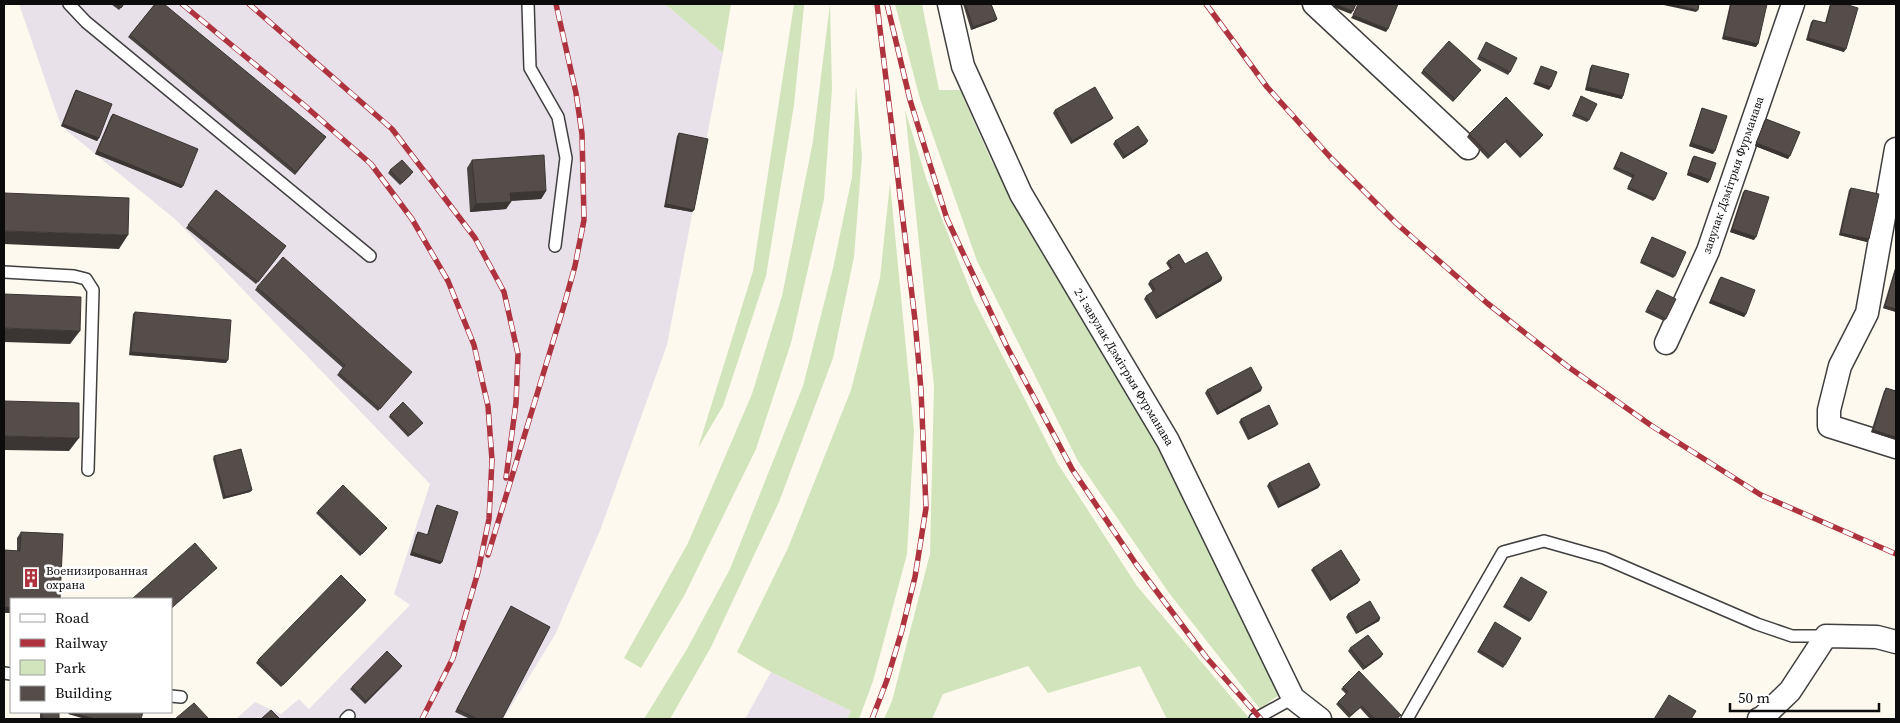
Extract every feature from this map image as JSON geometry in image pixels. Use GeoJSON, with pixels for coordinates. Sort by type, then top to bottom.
{"type":"FeatureCollection","features":[{"type":"Feature","properties":{"kind":"street","name":"2-і завулак Дзмітрыя Фурманава"},"geometry":{"type":"LineString","coordinates":[[949,4],[963,66],[1021,194],[1168,441],[1292,698],[1320,719]]}},
{"type":"Feature","properties":{"kind":"street"},"geometry":{"type":"LineString","coordinates":[[1314,4],[1468,148]]}},
{"type":"Feature","properties":{"kind":"street","name":"завулак Дзмітрыя Фурманава"},"geometry":{"type":"LineString","coordinates":[[1666,343],[1708,251],[1793,4]]}},
{"type":"Feature","properties":{"kind":"street"},"geometry":{"type":"LineString","coordinates":[[1896,148],[1867,313],[1840,366],[1829,410],[1830,426],[1896,447]]}},
{"type":"Feature","properties":{"kind":"street"},"geometry":{"type":"LineString","coordinates":[[1759,719],[1790,692],[1826,636],[1878,637],[1896,642]]}},
{"type":"Feature","properties":{"kind":"lane"},"geometry":{"type":"LineString","coordinates":[[69,4],[86,22],[370,256]]}},
{"type":"Feature","properties":{"kind":"lane"},"geometry":{"type":"LineString","coordinates":[[528,4],[530,68],[558,117],[566,158],[555,246]]}},
{"type":"Feature","properties":{"kind":"lane"},"geometry":{"type":"LineString","coordinates":[[4,272],[74,276],[86,279],[93,290],[88,470]]}},
{"type":"Feature","properties":{"kind":"lane"},"geometry":{"type":"LineString","coordinates":[[1407,719],[1504,552],[1544,541],[1604,558],[1757,624],[1792,636],[1826,636]]}},
{"type":"Feature","properties":{"kind":"lane"},"geometry":{"type":"LineString","coordinates":[[1255,719],[1292,698]]}},
{"type":"Feature","properties":{"kind":"shaded area"},"geometry":{"type":"Polygon","coordinates":[[[19,4],[665,4],[723,53],[667,345],[601,528],[555,635],[503,719],[236,719],[255,702],[281,714],[299,699],[309,709],[410,605],[394,594],[430,484],[176,220],[61,126],[19,4]]]}},
{"type":"Feature","properties":{"kind":"shaded area"},"geometry":{"type":"Polygon","coordinates":[[[771,672],[851,711],[847,719],[745,719],[771,672]]]}},
{"type":"Feature","properties":{"kind":"green space"},"geometry":{"type":"Polygon","coordinates":[[[665,4],[731,4],[723,53],[665,4]]]}},
{"type":"Feature","properties":{"kind":"green space"},"geometry":{"type":"Polygon","coordinates":[[[794,4],[804,4],[804,6],[794,105],[766,276],[723,406],[698,448],[753,271],[794,4]]]}},
{"type":"Feature","properties":{"kind":"green space"},"geometry":{"type":"Polygon","coordinates":[[[830,4],[832,89],[824,199],[791,343],[756,449],[684,596],[641,668],[624,658],[688,543],[752,394],[782,296],[813,141],[830,4]]]}},
{"type":"Feature","properties":{"kind":"green space"},"geometry":{"type":"Polygon","coordinates":[[[895,4],[922,4],[939,90],[960,90],[990,158],[1038,247],[1161,444],[1284,691],[1260,709],[1169,593],[1078,461],[977,261],[920,99],[895,4]]]}},
{"type":"Feature","properties":{"kind":"green space"},"geometry":{"type":"Polygon","coordinates":[[[856,85],[862,157],[854,257],[833,358],[779,502],[711,647],[670,719],[644,719],[687,649],[730,569],[803,386],[833,268],[852,177],[856,85]]]}},
{"type":"Feature","properties":{"kind":"green space"},"geometry":{"type":"Polygon","coordinates":[[[905,110],[927,181],[974,300],[1058,464],[1137,586],[1249,718],[1167,719],[1140,666],[1048,693],[1028,666],[943,694],[932,719],[884,719],[892,701],[930,554],[934,386],[905,110]]]}},
{"type":"Feature","properties":{"kind":"green space"},"geometry":{"type":"Polygon","coordinates":[[[890,183],[914,431],[907,554],[873,681],[859,719],[847,719],[851,711],[771,672],[737,652],[788,548],[851,390],[880,278],[890,183]]]}},
{"type":"Feature","properties":{"kind":"building"},"geometry":{"type":"Polygon","coordinates":[[[116,4],[124,4],[121,8],[116,4]]]}},
{"type":"Feature","properties":{"kind":"building"},"geometry":{"type":"Polygon","coordinates":[[[155,4],[164,4],[326,137],[296,172],[130,35],[155,4]]]}},
{"type":"Feature","properties":{"kind":"building"},"geometry":{"type":"Polygon","coordinates":[[[965,4],[991,4],[997,19],[973,27],[965,4]]]}},
{"type":"Feature","properties":{"kind":"building"},"geometry":{"type":"Polygon","coordinates":[[[1335,4],[1356,4],[1353,11],[1335,4]]]}},
{"type":"Feature","properties":{"kind":"building"},"geometry":{"type":"Polygon","coordinates":[[[1358,4],[1398,4],[1388,29],[1353,15],[1358,4]]]}},
{"type":"Feature","properties":{"kind":"building"},"geometry":{"type":"Polygon","coordinates":[[[1672,4],[1699,4],[1698,10],[1672,4]]]}},
{"type":"Feature","properties":{"kind":"building"},"geometry":{"type":"Polygon","coordinates":[[[1731,4],[1767,4],[1758,44],[1724,36],[1731,4]]]}},
{"type":"Feature","properties":{"kind":"building"},"geometry":{"type":"Polygon","coordinates":[[[1831,4],[1845,4],[1858,8],[1846,49],[1808,38],[1813,20],[1826,23],[1831,4]]]}},
{"type":"Feature","properties":{"kind":"building"},"geometry":{"type":"Polygon","coordinates":[[[1449,41],[1481,70],[1455,99],[1423,70],[1449,41]]]}},
{"type":"Feature","properties":{"kind":"building"},"geometry":{"type":"Polygon","coordinates":[[[1486,42],[1517,58],[1510,72],[1479,56],[1486,42]]]}},
{"type":"Feature","properties":{"kind":"building"},"geometry":{"type":"Polygon","coordinates":[[[1592,65],[1629,74],[1623,96],[1587,87],[1592,65]]]}},
{"type":"Feature","properties":{"kind":"building"},"geometry":{"type":"Polygon","coordinates":[[[1541,66],[1557,72],[1551,87],[1535,81],[1541,66]]]}},
{"type":"Feature","properties":{"kind":"building"},"geometry":{"type":"Polygon","coordinates":[[[1095,87],[1113,118],[1072,141],[1055,110],[1095,87]]]}},
{"type":"Feature","properties":{"kind":"building"},"geometry":{"type":"Polygon","coordinates":[[[76,90],[112,104],[99,138],[63,124],[76,90]]]}},
{"type":"Feature","properties":{"kind":"building"},"geometry":{"type":"Polygon","coordinates":[[[1581,96],[1597,104],[1589,120],[1574,113],[1581,96]]]}},
{"type":"Feature","properties":{"kind":"building"},"geometry":{"type":"Polygon","coordinates":[[[1506,97],[1543,135],[1522,155],[1507,140],[1490,156],[1469,134],[1506,97]]]}},
{"type":"Feature","properties":{"kind":"building"},"geometry":{"type":"Polygon","coordinates":[[[1702,108],[1727,116],[1715,151],[1691,143],[1702,108]]]}},
{"type":"Feature","properties":{"kind":"building"},"geometry":{"type":"Polygon","coordinates":[[[113,114],[198,149],[183,186],[97,151],[113,114]]]}},
{"type":"Feature","properties":{"kind":"building"},"geometry":{"type":"Polygon","coordinates":[[[1766,119],[1800,132],[1790,156],[1756,143],[1766,119]]]}},
{"type":"Feature","properties":{"kind":"building"},"geometry":{"type":"Polygon","coordinates":[[[1138,126],[1148,141],[1125,156],[1115,141],[1138,126]]]}},
{"type":"Feature","properties":{"kind":"building"},"geometry":{"type":"Polygon","coordinates":[[[679,133],[708,139],[694,210],[666,204],[679,133]]]}},
{"type":"Feature","properties":{"kind":"building"},"geometry":{"type":"Polygon","coordinates":[[[1621,152],[1667,173],[1655,199],[1628,187],[1634,175],[1615,167],[1621,152]]]}},
{"type":"Feature","properties":{"kind":"building"},"geometry":{"type":"Polygon","coordinates":[[[544,155],[546,191],[510,193],[511,202],[476,204],[472,160],[544,155]]]}},
{"type":"Feature","properties":{"kind":"building"},"geometry":{"type":"Polygon","coordinates":[[[1694,156],[1716,163],[1710,180],[1688,172],[1694,156]]]}},
{"type":"Feature","properties":{"kind":"building"},"geometry":{"type":"Polygon","coordinates":[[[402,160],[413,172],[402,183],[390,170],[402,160]]]}},
{"type":"Feature","properties":{"kind":"building"},"geometry":{"type":"Polygon","coordinates":[[[1851,188],[1879,194],[1869,239],[1841,233],[1851,188]]]}},
{"type":"Feature","properties":{"kind":"building"},"geometry":{"type":"Polygon","coordinates":[[[216,190],[286,246],[258,282],[188,225],[216,190]]]}},
{"type":"Feature","properties":{"kind":"building"},"geometry":{"type":"Polygon","coordinates":[[[1745,190],[1769,197],[1756,237],[1732,229],[1745,190]]]}},
{"type":"Feature","properties":{"kind":"building"},"geometry":{"type":"Polygon","coordinates":[[[4,193],[129,198],[128,235],[4,231],[4,193]]]}},
{"type":"Feature","properties":{"kind":"building"},"geometry":{"type":"Polygon","coordinates":[[[1652,237],[1686,252],[1675,276],[1641,261],[1652,237]]]}},
{"type":"Feature","properties":{"kind":"building"},"geometry":{"type":"Polygon","coordinates":[[[1207,252],[1222,278],[1158,316],[1146,296],[1155,290],[1150,281],[1172,268],[1168,261],[1179,254],[1185,264],[1207,252]]]}},
{"type":"Feature","properties":{"kind":"building"},"geometry":{"type":"Polygon","coordinates":[[[283,257],[412,372],[380,409],[339,373],[345,365],[257,287],[283,257]]]}},
{"type":"Feature","properties":{"kind":"building"},"geometry":{"type":"Polygon","coordinates":[[[1896,268],[1896,309],[1885,306],[1896,268]]]}},
{"type":"Feature","properties":{"kind":"building"},"geometry":{"type":"Polygon","coordinates":[[[1721,277],[1755,290],[1746,314],[1711,300],[1721,277]]]}},
{"type":"Feature","properties":{"kind":"building"},"geometry":{"type":"Polygon","coordinates":[[[1657,290],[1676,299],[1666,319],[1647,309],[1657,290]]]}},
{"type":"Feature","properties":{"kind":"building"},"geometry":{"type":"Polygon","coordinates":[[[4,294],[81,297],[80,331],[4,328],[4,294]]]}},
{"type":"Feature","properties":{"kind":"building"},"geometry":{"type":"Polygon","coordinates":[[[135,312],[231,320],[228,360],[131,352],[135,312]]]}},
{"type":"Feature","properties":{"kind":"building"},"geometry":{"type":"Polygon","coordinates":[[[1251,367],[1262,388],[1219,412],[1207,390],[1251,367]]]}},
{"type":"Feature","properties":{"kind":"building"},"geometry":{"type":"Polygon","coordinates":[[[1886,388],[1896,391],[1896,437],[1873,430],[1886,388]]]}},
{"type":"Feature","properties":{"kind":"building"},"geometry":{"type":"Polygon","coordinates":[[[4,401],[79,403],[79,438],[4,436],[4,401]]]}},
{"type":"Feature","properties":{"kind":"building"},"geometry":{"type":"Polygon","coordinates":[[[403,402],[423,423],[410,435],[390,415],[403,402]]]}},
{"type":"Feature","properties":{"kind":"building"},"geometry":{"type":"Polygon","coordinates":[[[1269,405],[1278,424],[1250,438],[1241,419],[1269,405]]]}},
{"type":"Feature","properties":{"kind":"building"},"geometry":{"type":"Polygon","coordinates":[[[241,449],[252,490],[225,497],[214,456],[241,449]]]}},
{"type":"Feature","properties":{"kind":"building"},"geometry":{"type":"Polygon","coordinates":[[[1309,463],[1320,485],[1280,505],[1269,483],[1309,463]]]}},
{"type":"Feature","properties":{"kind":"building"},"geometry":{"type":"Polygon","coordinates":[[[343,485],[387,528],[362,554],[318,511],[343,485]]]}},
{"type":"Feature","properties":{"kind":"building"},"geometry":{"type":"Polygon","coordinates":[[[437,505],[458,512],[442,562],[412,552],[418,532],[428,535],[437,505]]]}},
{"type":"Feature","properties":{"kind":"building","name":"Военизированная охрана"},"geometry":{"type":"Polygon","coordinates":[[[21,532],[63,534],[60,598],[10,598],[10,608],[4,607],[4,550],[20,551],[21,532]]]}},
{"type":"Feature","properties":{"kind":"building"},"geometry":{"type":"Polygon","coordinates":[[[195,543],[217,568],[172,607],[172,598],[133,598],[195,543]]]}},
{"type":"Feature","properties":{"kind":"building"},"geometry":{"type":"Polygon","coordinates":[[[1341,550],[1360,580],[1332,598],[1313,568],[1341,550]]]}},
{"type":"Feature","properties":{"kind":"building"},"geometry":{"type":"Polygon","coordinates":[[[341,575],[366,600],[283,685],[258,660],[341,575]]]}},
{"type":"Feature","properties":{"kind":"building"},"geometry":{"type":"Polygon","coordinates":[[[1521,577],[1547,592],[1531,620],[1505,605],[1521,577]]]}},
{"type":"Feature","properties":{"kind":"building"},"geometry":{"type":"Polygon","coordinates":[[[1370,601],[1380,618],[1358,632],[1348,614],[1370,601]]]}},
{"type":"Feature","properties":{"kind":"building"},"geometry":{"type":"Polygon","coordinates":[[[511,606],[550,627],[502,719],[477,719],[457,709],[511,606]]]}},
{"type":"Feature","properties":{"kind":"building"},"geometry":{"type":"Polygon","coordinates":[[[1495,622],[1521,638],[1505,665],[1479,650],[1495,622]]]}},
{"type":"Feature","properties":{"kind":"building"},"geometry":{"type":"Polygon","coordinates":[[[1368,635],[1383,654],[1365,667],[1350,648],[1368,635]]]}},
{"type":"Feature","properties":{"kind":"building"},"geometry":{"type":"Polygon","coordinates":[[[387,651],[402,666],[366,701],[352,687],[387,651]]]}},
{"type":"Feature","properties":{"kind":"building"},"geometry":{"type":"Polygon","coordinates":[[[1359,671],[1401,715],[1396,719],[1375,719],[1362,706],[1351,715],[1338,702],[1348,692],[1343,687],[1359,671]]]}},
{"type":"Feature","properties":{"kind":"building"},"geometry":{"type":"Polygon","coordinates":[[[1669,695],[1696,711],[1691,719],[1654,719],[1669,695]]]}},
{"type":"Feature","properties":{"kind":"building"},"geometry":{"type":"Polygon","coordinates":[[[194,703],[207,719],[175,719],[194,703]]]}},
{"type":"Feature","properties":{"kind":"building"},"geometry":{"type":"Polygon","coordinates":[[[271,710],[280,719],[261,719],[271,710]]]}},
{"type":"Feature","properties":{"kind":"building"},"geometry":{"type":"Polygon","coordinates":[[[42,713],[59,713],[59,719],[42,718],[42,713]]]}},
{"type":"Feature","properties":{"kind":"building"},"geometry":{"type":"Polygon","coordinates":[[[74,713],[143,713],[141,719],[96,719],[74,713]]]}},
{"type":"Feature","properties":{"kind":"railway"},"geometry":{"type":"LineString","coordinates":[[182,4],[304,105],[371,164],[412,219],[448,281],[474,345],[488,406],[492,460],[489,519],[478,572],[453,658],[422,719]]}},
{"type":"Feature","properties":{"kind":"railway"},"geometry":{"type":"LineString","coordinates":[[249,4],[392,129],[475,238],[504,292],[518,354],[516,403],[506,478]]}},
{"type":"Feature","properties":{"kind":"railway"},"geometry":{"type":"LineString","coordinates":[[488,555],[563,309],[575,266],[584,220],[582,134],[576,93],[556,4]]}},
{"type":"Feature","properties":{"kind":"railway"},"geometry":{"type":"LineString","coordinates":[[872,719],[887,680],[902,630],[915,577],[926,508],[921,390],[915,320],[877,4]]}},
{"type":"Feature","properties":{"kind":"railway"},"geometry":{"type":"LineString","coordinates":[[887,4],[910,100],[947,219],[1006,345],[1072,469],[1136,564],[1206,657],[1261,719]]}},
{"type":"Feature","properties":{"kind":"railway"},"geometry":{"type":"LineString","coordinates":[[1206,4],[1267,87],[1331,158],[1397,224],[1487,303],[1567,366],[1652,426],[1761,495],[1896,554]]}},
{"type":"Feature","properties":{"kind":"place","name":"Военизированная охрана"},"geometry":{"type":"Point","coordinates":[31,578]}}]}
